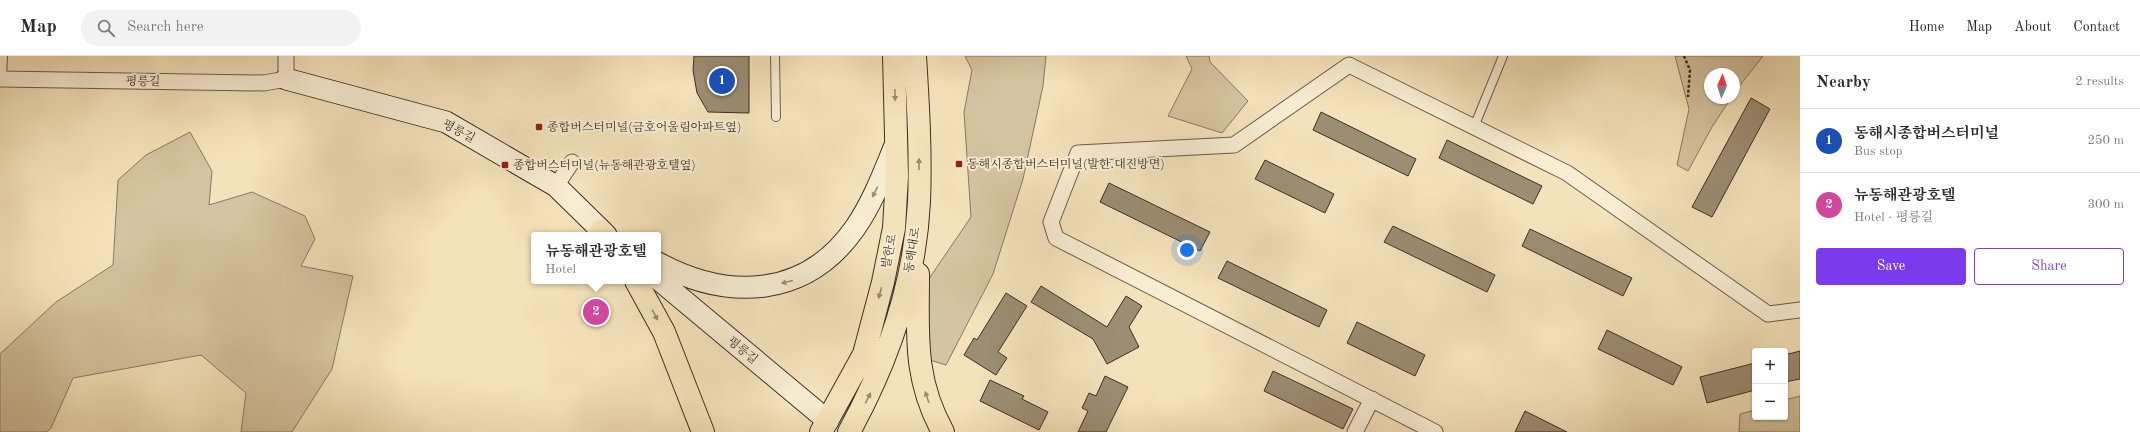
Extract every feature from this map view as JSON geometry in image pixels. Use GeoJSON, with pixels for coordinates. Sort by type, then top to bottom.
{"type":"FeatureCollection","features":[{"type":"Feature","properties":{"kind":"main road","name":"발한로"},"geometry":{"type":"LineString","coordinates":[[830,428],[864,354],[883,282],[894,228],[897,176],[894,56]]}},
{"type":"Feature","properties":{"kind":"main road","name":"동해대로"},"geometry":{"type":"LineString","coordinates":[[849,432],[869,396],[888,352],[902,305],[912,259],[919,203],[919,144],[915,56]]}},
{"type":"Feature","properties":{"kind":"main road"},"geometry":{"type":"LineString","coordinates":[[919,203],[918,350],[922,380],[933,413],[943,432]]}},
{"type":"Feature","properties":{"kind":"main road"},"geometry":{"type":"LineString","coordinates":[[638,284],[664,332],[703,432]]}},
{"type":"Feature","properties":{"kind":"street"},"geometry":{"type":"LineString","coordinates":[[286,56],[286,79]]}},
{"type":"Feature","properties":{"kind":"street"},"geometry":{"type":"LineString","coordinates":[[1435,432],[1056,238],[1051,222],[1078,153],[1234,145],[1349,65],[1567,173],[1768,314],[1800,310]]}},
{"type":"Feature","properties":{"kind":"street","name":"평릉길"},"geometry":{"type":"LineString","coordinates":[[1,79],[264,83],[286,79],[446,122],[556,186],[603,232]]}},
{"type":"Feature","properties":{"kind":"street"},"geometry":{"type":"LineString","coordinates":[[661,264],[694,279],[728,288],[766,286],[797,279],[827,259],[855,229],[876,192],[896,143]]}},
{"type":"Feature","properties":{"kind":"street"},"geometry":{"type":"LineString","coordinates":[[556,186],[572,162]]}},
{"type":"Feature","properties":{"kind":"street","name":"평릉길"},"geometry":{"type":"LineString","coordinates":[[661,282],[830,428]]}},
{"type":"Feature","properties":{"kind":"street"},"geometry":{"type":"LineString","coordinates":[[1355,432],[1372,399]]}},
{"type":"Feature","properties":{"kind":"lane"},"geometry":{"type":"LineString","coordinates":[[1,79],[3,56]]}},
{"type":"Feature","properties":{"kind":"lane"},"geometry":{"type":"LineString","coordinates":[[775,56],[776,117]]}},
{"type":"Feature","properties":{"kind":"lane"},"geometry":{"type":"LineString","coordinates":[[1474,127],[1503,56]]}},
{"type":"Feature","properties":{"kind":"path"},"geometry":{"type":"LineString","coordinates":[[1684,56],[1690,70],[1688,97]]}},
{"type":"Feature","properties":{"kind":"shaded area"},"geometry":{"type":"Polygon","coordinates":[[[965,56],[1046,56],[1043,86],[1023,179],[993,274],[946,365],[910,354],[926,283],[971,217],[964,112],[972,70],[965,56]]]}},
{"type":"Feature","properties":{"kind":"shaded area"},"geometry":{"type":"Polygon","coordinates":[[[1186,56],[1209,56],[1210,62],[1248,101],[1222,133],[1168,116],[1192,69],[1186,56]]]}},
{"type":"Feature","properties":{"kind":"shaded area"},"geometry":{"type":"Polygon","coordinates":[[[1675,56],[1763,56],[1740,85],[1740,68],[1704,68],[1704,104],[1727,104],[1712,127],[1688,171],[1677,165],[1689,109],[1675,56]]]}},
{"type":"Feature","properties":{"kind":"shaded area"},"geometry":{"type":"Polygon","coordinates":[[[190,132],[212,171],[209,205],[252,192],[305,216],[315,239],[301,266],[353,276],[332,369],[292,432],[241,432],[246,393],[201,355],[73,378],[51,428],[47,432],[0,432],[0,354],[56,302],[113,265],[118,180],[146,155],[190,132]]]}},
{"type":"Feature","properties":{"kind":"shaded area"},"geometry":{"type":"Polygon","coordinates":[[[1800,396],[1800,432],[1739,432],[1740,414],[1752,411],[1752,420],[1788,420],[1788,399],[1800,396]]]}},
{"type":"Feature","properties":{"kind":"building"},"geometry":{"type":"Polygon","coordinates":[[[694,56],[749,56],[749,113],[708,112],[697,93],[693,70],[694,56]]]}},
{"type":"Feature","properties":{"kind":"building"},"geometry":{"type":"Polygon","coordinates":[[[1751,98],[1770,109],[1712,217],[1692,207],[1751,98]]]}},
{"type":"Feature","properties":{"kind":"building"},"geometry":{"type":"Polygon","coordinates":[[[1321,112],[1416,159],[1408,176],[1313,130],[1321,112]]]}},
{"type":"Feature","properties":{"kind":"building"},"geometry":{"type":"Polygon","coordinates":[[[1447,140],[1542,186],[1533,204],[1439,158],[1447,140]]]}},
{"type":"Feature","properties":{"kind":"building"},"geometry":{"type":"Polygon","coordinates":[[[1265,160],[1334,194],[1325,213],[1255,179],[1265,160]]]}},
{"type":"Feature","properties":{"kind":"building"},"geometry":{"type":"Polygon","coordinates":[[[1109,183],[1210,232],[1200,251],[1100,202],[1109,183]]]}},
{"type":"Feature","properties":{"kind":"building"},"geometry":{"type":"Polygon","coordinates":[[[1393,226],[1495,275],[1487,292],[1384,242],[1393,226]]]}},
{"type":"Feature","properties":{"kind":"building"},"geometry":{"type":"Polygon","coordinates":[[[1530,229],[1632,278],[1623,296],[1522,246],[1530,229]]]}},
{"type":"Feature","properties":{"kind":"building"},"geometry":{"type":"Polygon","coordinates":[[[1227,261],[1327,310],[1319,327],[1218,278],[1227,261]]]}},
{"type":"Feature","properties":{"kind":"building"},"geometry":{"type":"Polygon","coordinates":[[[1041,286],[1107,327],[1126,296],[1142,306],[1129,327],[1139,347],[1107,364],[1093,339],[1031,302],[1041,286]]]}},
{"type":"Feature","properties":{"kind":"building"},"geometry":{"type":"Polygon","coordinates":[[[1006,293],[1027,306],[998,352],[1007,358],[996,375],[964,355],[974,338],[977,340],[1006,293]]]}},
{"type":"Feature","properties":{"kind":"building"},"geometry":{"type":"Polygon","coordinates":[[[1357,322],[1425,355],[1415,376],[1347,343],[1357,322]]]}},
{"type":"Feature","properties":{"kind":"building"},"geometry":{"type":"Polygon","coordinates":[[[1607,330],[1682,367],[1673,385],[1598,349],[1607,330]]]}},
{"type":"Feature","properties":{"kind":"building"},"geometry":{"type":"Polygon","coordinates":[[[1800,351],[1800,379],[1788,381],[1788,354],[1800,351]]]}},
{"type":"Feature","properties":{"kind":"building"},"geometry":{"type":"Polygon","coordinates":[[[1752,364],[1752,391],[1707,403],[1700,377],[1752,364]]]}},
{"type":"Feature","properties":{"kind":"building"},"geometry":{"type":"Polygon","coordinates":[[[1273,371],[1353,409],[1343,429],[1264,391],[1273,371]]]}},
{"type":"Feature","properties":{"kind":"building"},"geometry":{"type":"Polygon","coordinates":[[[1105,376],[1128,387],[1106,432],[1078,432],[1088,411],[1082,408],[1089,393],[1096,396],[1105,376]]]}},
{"type":"Feature","properties":{"kind":"building"},"geometry":{"type":"Polygon","coordinates":[[[990,380],[1024,396],[1022,399],[1048,412],[1039,430],[980,401],[990,380]]]}},
{"type":"Feature","properties":{"kind":"building"},"geometry":{"type":"Polygon","coordinates":[[[1525,411],[1567,432],[1515,432],[1525,411]]]}},
{"type":"Feature","properties":{"kind":"place","name":"동해시종합버스터미널"},"geometry":{"type":"Point","coordinates":[722,81]}},
{"type":"Feature","properties":{"kind":"place","name":"종합버스터미널(금호어울림아파트옆)"},"geometry":{"type":"Point","coordinates":[539,127]}},
{"type":"Feature","properties":{"kind":"place","name":"동해시종합버스터미널(발한.대진방면)"},"geometry":{"type":"Point","coordinates":[959,164]}},
{"type":"Feature","properties":{"kind":"place","name":"종합버스터미널(뉴동해관광호텔옆)"},"geometry":{"type":"Point","coordinates":[505,165]}},
{"type":"Feature","properties":{"kind":"place","name":"뉴동해관광호텔"},"geometry":{"type":"Point","coordinates":[596,312]}}]}
